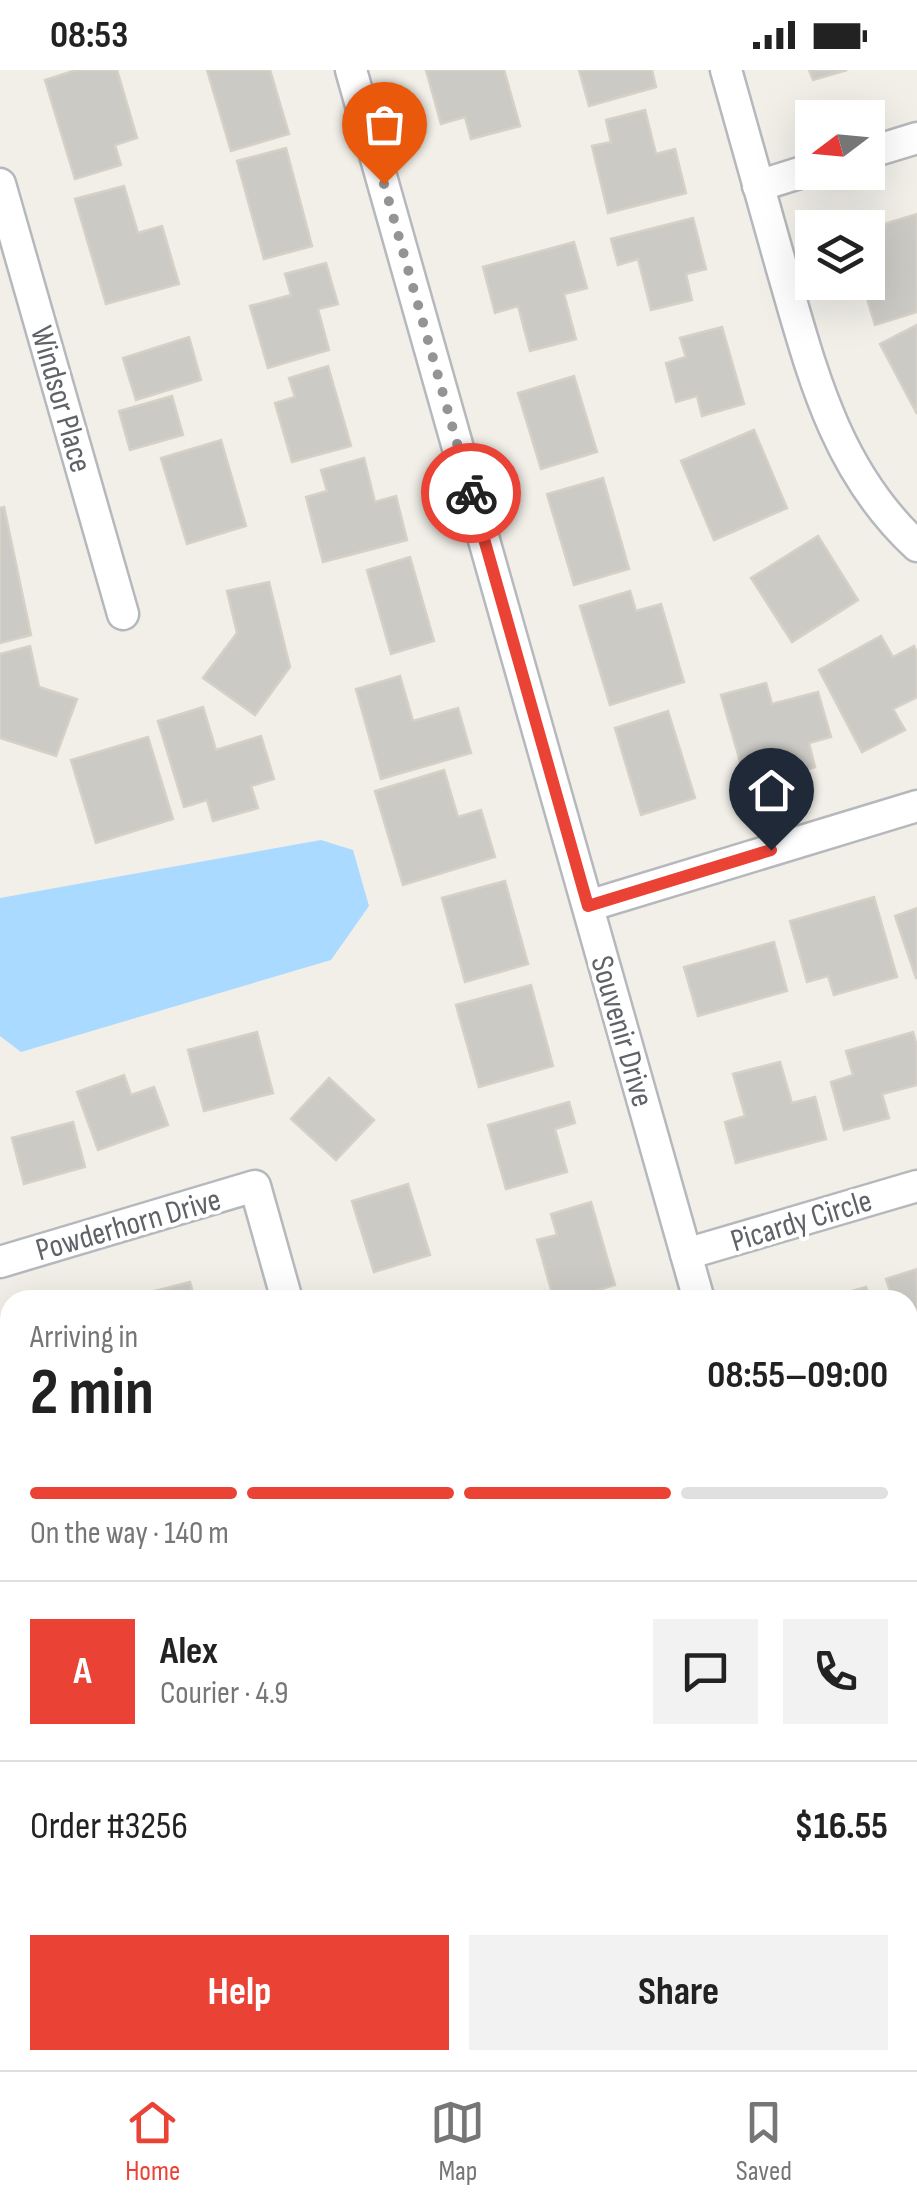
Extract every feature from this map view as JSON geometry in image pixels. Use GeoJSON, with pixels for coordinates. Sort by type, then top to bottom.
{"type":"FeatureCollection","features":[{"type":"Feature","properties":{"kind":"street","name":"Souvenir Drive"},"geometry":{"type":"LineString","coordinates":[[351,70],[696,1290]]}},
{"type":"Feature","properties":{"kind":"street"},"geometry":{"type":"LineString","coordinates":[[726,70],[813,375],[843,452],[888,519],[917,546]]}},
{"type":"Feature","properties":{"kind":"street"},"geometry":{"type":"LineString","coordinates":[[885,148],[917,138]]}},
{"type":"Feature","properties":{"kind":"street"},"geometry":{"type":"LineString","coordinates":[[758,186],[795,174]]}},
{"type":"Feature","properties":{"kind":"street","name":"Windsor Place"},"geometry":{"type":"LineString","coordinates":[[0,184],[123,614]]}},
{"type":"Feature","properties":{"kind":"street"},"geometry":{"type":"LineString","coordinates":[[588,906],[917,806]]}},
{"type":"Feature","properties":{"kind":"street","name":"Powderhorn Drive"},"geometry":{"type":"LineString","coordinates":[[0,1262],[255,1186],[284,1290]]}},
{"type":"Feature","properties":{"kind":"street","name":"Picardy Circle"},"geometry":{"type":"LineString","coordinates":[[686,1254],[917,1186]]}},
{"type":"Feature","properties":{"kind":"water"},"geometry":{"type":"Polygon","coordinates":[[[321,840],[353,850],[369,906],[331,960],[21,1052],[0,1036],[0,898],[321,840]]]}},
{"type":"Feature","properties":{"kind":"building"},"geometry":{"type":"Polygon","coordinates":[[[76,70],[117,70],[137,138],[115,145],[121,165],[75,179],[45,80],[76,70]]]}},
{"type":"Feature","properties":{"kind":"building"},"geometry":{"type":"Polygon","coordinates":[[[207,70],[270,70],[289,134],[231,151],[207,70]]]}},
{"type":"Feature","properties":{"kind":"building"},"geometry":{"type":"Polygon","coordinates":[[[426,70],[504,70],[520,126],[471,139],[465,117],[441,124],[426,70]]]}},
{"type":"Feature","properties":{"kind":"building"},"geometry":{"type":"Polygon","coordinates":[[[579,70],[652,70],[656,87],[589,106],[579,70]]]}},
{"type":"Feature","properties":{"kind":"building"},"geometry":{"type":"Polygon","coordinates":[[[809,70],[847,70],[813,80],[809,70]]]}},
{"type":"Feature","properties":{"kind":"building"},"geometry":{"type":"Polygon","coordinates":[[[645,110],[656,154],[675,149],[686,193],[608,213],[592,146],[611,142],[606,120],[645,110]]]}},
{"type":"Feature","properties":{"kind":"building"},"geometry":{"type":"Polygon","coordinates":[[[286,148],[312,246],[264,259],[237,161],[286,148]]]}},
{"type":"Feature","properties":{"kind":"building"},"geometry":{"type":"Polygon","coordinates":[[[124,186],[138,233],[162,226],[179,284],[106,304],[75,199],[124,186]]]}},
{"type":"Feature","properties":{"kind":"building"},"geometry":{"type":"Polygon","coordinates":[[[917,214],[917,312],[875,325],[867,300],[885,300],[885,224],[917,214]]]}},
{"type":"Feature","properties":{"kind":"building"},"geometry":{"type":"Polygon","coordinates":[[[693,218],[706,269],[686,274],[692,300],[651,310],[638,259],[618,265],[611,239],[693,218]]]}},
{"type":"Feature","properties":{"kind":"building"},"geometry":{"type":"Polygon","coordinates":[[[574,242],[587,288],[564,294],[576,339],[530,351],[518,306],[495,313],[483,267],[574,242]]]}},
{"type":"Feature","properties":{"kind":"building"},"geometry":{"type":"Polygon","coordinates":[[[326,263],[338,304],[318,309],[329,350],[268,368],[250,306],[291,295],[285,274],[326,263]]]}},
{"type":"Feature","properties":{"kind":"building"},"geometry":{"type":"Polygon","coordinates":[[[917,325],[917,414],[880,344],[917,325]]]}},
{"type":"Feature","properties":{"kind":"building"},"geometry":{"type":"Polygon","coordinates":[[[722,327],[744,404],[702,416],[697,396],[676,402],[666,363],[686,357],[680,338],[722,327]]]}},
{"type":"Feature","properties":{"kind":"building"},"geometry":{"type":"Polygon","coordinates":[[[189,337],[201,380],[136,400],[123,358],[189,337]]]}},
{"type":"Feature","properties":{"kind":"building"},"geometry":{"type":"Polygon","coordinates":[[[328,366],[351,446],[292,462],[275,403],[295,397],[289,378],[328,366]]]}},
{"type":"Feature","properties":{"kind":"building"},"geometry":{"type":"Polygon","coordinates":[[[574,376],[597,452],[541,469],[518,393],[574,376]]]}},
{"type":"Feature","properties":{"kind":"building"},"geometry":{"type":"Polygon","coordinates":[[[172,396],[183,435],[130,450],[119,411],[172,396]]]}},
{"type":"Feature","properties":{"kind":"building"},"geometry":{"type":"Polygon","coordinates":[[[754,430],[787,508],[714,540],[681,461],[754,430]]]}},
{"type":"Feature","properties":{"kind":"building"},"geometry":{"type":"Polygon","coordinates":[[[221,440],[246,526],[187,544],[161,458],[221,440]]]}},
{"type":"Feature","properties":{"kind":"building"},"geometry":{"type":"Polygon","coordinates":[[[364,458],[375,502],[396,496],[407,540],[323,562],[306,497],[327,491],[321,470],[364,458]]]}},
{"type":"Feature","properties":{"kind":"building"},"geometry":{"type":"Polygon","coordinates":[[[603,478],[629,569],[574,585],[547,494],[603,478]]]}},
{"type":"Feature","properties":{"kind":"building"},"geometry":{"type":"Polygon","coordinates":[[[4,507],[31,635],[0,643],[0,508],[4,507]]]}},
{"type":"Feature","properties":{"kind":"building"},"geometry":{"type":"Polygon","coordinates":[[[818,536],[858,600],[792,642],[751,578],[818,536]]]}},
{"type":"Feature","properties":{"kind":"building"},"geometry":{"type":"Polygon","coordinates":[[[410,557],[434,641],[391,654],[367,570],[410,557]]]}},
{"type":"Feature","properties":{"kind":"building"},"geometry":{"type":"Polygon","coordinates":[[[269,582],[290,667],[255,715],[203,678],[237,633],[227,591],[269,582]]]}},
{"type":"Feature","properties":{"kind":"building"},"geometry":{"type":"Polygon","coordinates":[[[630,591],[636,611],[661,604],[684,682],[610,705],[580,606],[630,591]]]}},
{"type":"Feature","properties":{"kind":"building"},"geometry":{"type":"Polygon","coordinates":[[[881,636],[893,657],[914,646],[917,697],[893,709],[905,730],[862,752],[819,670],[881,636]]]}},
{"type":"Feature","properties":{"kind":"building"},"geometry":{"type":"Polygon","coordinates":[[[30,646],[39,687],[77,699],[56,756],[0,738],[0,654],[30,646]]]}},
{"type":"Feature","properties":{"kind":"building"},"geometry":{"type":"Polygon","coordinates":[[[400,676],[413,721],[458,708],[471,753],[381,779],[356,689],[400,676]]]}},
{"type":"Feature","properties":{"kind":"building"},"geometry":{"type":"Polygon","coordinates":[[[766,683],[772,704],[818,692],[831,737],[809,743],[815,767],[747,786],[721,695],[766,683]]]}},
{"type":"Feature","properties":{"kind":"building"},"geometry":{"type":"Polygon","coordinates":[[[203,707],[216,750],[261,736],[274,779],[251,786],[258,808],[213,821],[207,800],[184,807],[158,721],[203,707]]]}},
{"type":"Feature","properties":{"kind":"building"},"geometry":{"type":"Polygon","coordinates":[[[668,711],[695,798],[641,815],[615,728],[668,711]]]}},
{"type":"Feature","properties":{"kind":"building"},"geometry":{"type":"Polygon","coordinates":[[[148,737],[173,819],[96,843],[71,760],[148,737]]]}},
{"type":"Feature","properties":{"kind":"building"},"geometry":{"type":"Polygon","coordinates":[[[444,770],[458,817],[481,810],[495,857],[403,885],[375,791],[444,770]]]}},
{"type":"Feature","properties":{"kind":"building"},"geometry":{"type":"Polygon","coordinates":[[[505,881],[528,964],[465,982],[442,898],[505,881]]]}},
{"type":"Feature","properties":{"kind":"building"},"geometry":{"type":"Polygon","coordinates":[[[874,897],[897,977],[834,995],[828,976],[807,982],[790,921],[874,897]]]}},
{"type":"Feature","properties":{"kind":"building"},"geometry":{"type":"Polygon","coordinates":[[[917,908],[917,978],[916,978],[895,916],[917,908]]]}},
{"type":"Feature","properties":{"kind":"building"},"geometry":{"type":"Polygon","coordinates":[[[774,942],[787,991],[698,1016],[684,967],[774,942]]]}},
{"type":"Feature","properties":{"kind":"building"},"geometry":{"type":"Polygon","coordinates":[[[531,985],[553,1066],[479,1087],[456,1005],[531,985]]]}},
{"type":"Feature","properties":{"kind":"building"},"geometry":{"type":"Polygon","coordinates":[[[257,1032],[273,1093],[204,1111],[188,1050],[257,1032]]]}},
{"type":"Feature","properties":{"kind":"building"},"geometry":{"type":"Polygon","coordinates":[[[913,1032],[917,1085],[882,1094],[889,1118],[844,1130],[831,1082],[853,1075],[846,1051],[913,1032]]]}},
{"type":"Feature","properties":{"kind":"building"},"geometry":{"type":"Polygon","coordinates":[[[780,1062],[792,1103],[815,1097],[826,1139],[736,1163],[725,1122],[745,1116],[733,1074],[780,1062]]]}},
{"type":"Feature","properties":{"kind":"building"},"geometry":{"type":"Polygon","coordinates":[[[124,1075],[131,1095],[154,1087],[168,1125],[98,1150],[77,1092],[124,1075]]]}},
{"type":"Feature","properties":{"kind":"building"},"geometry":{"type":"Polygon","coordinates":[[[329,1078],[374,1120],[336,1160],[291,1119],[329,1078]]]}},
{"type":"Feature","properties":{"kind":"building"},"geometry":{"type":"Polygon","coordinates":[[[569,1102],[575,1123],[555,1129],[567,1172],[506,1189],[488,1125],[569,1102]]]}},
{"type":"Feature","properties":{"kind":"building"},"geometry":{"type":"Polygon","coordinates":[[[73,1122],[85,1167],[24,1184],[12,1138],[73,1122]]]}},
{"type":"Feature","properties":{"kind":"building"},"geometry":{"type":"Polygon","coordinates":[[[408,1184],[430,1255],[374,1272],[352,1201],[408,1184]]]}},
{"type":"Feature","properties":{"kind":"building"},"geometry":{"type":"Polygon","coordinates":[[[591,1202],[615,1285],[598,1290],[551,1290],[537,1240],[557,1235],[551,1214],[591,1202]]]}},
{"type":"Feature","properties":{"kind":"building"},"geometry":{"type":"Polygon","coordinates":[[[917,1269],[917,1290],[890,1290],[886,1279],[917,1269]]]}},
{"type":"Feature","properties":{"kind":"building"},"geometry":{"type":"Polygon","coordinates":[[[190,1282],[192,1290],[159,1290],[190,1282]]]}},
{"type":"Feature","properties":{"kind":"way so far"},"geometry":{"type":"LineString","coordinates":[[384,184],[471,493]]}},
{"type":"Feature","properties":{"kind":"route"},"geometry":{"type":"LineString","coordinates":[[471,493],[588,906],[771,850]]}}]}
